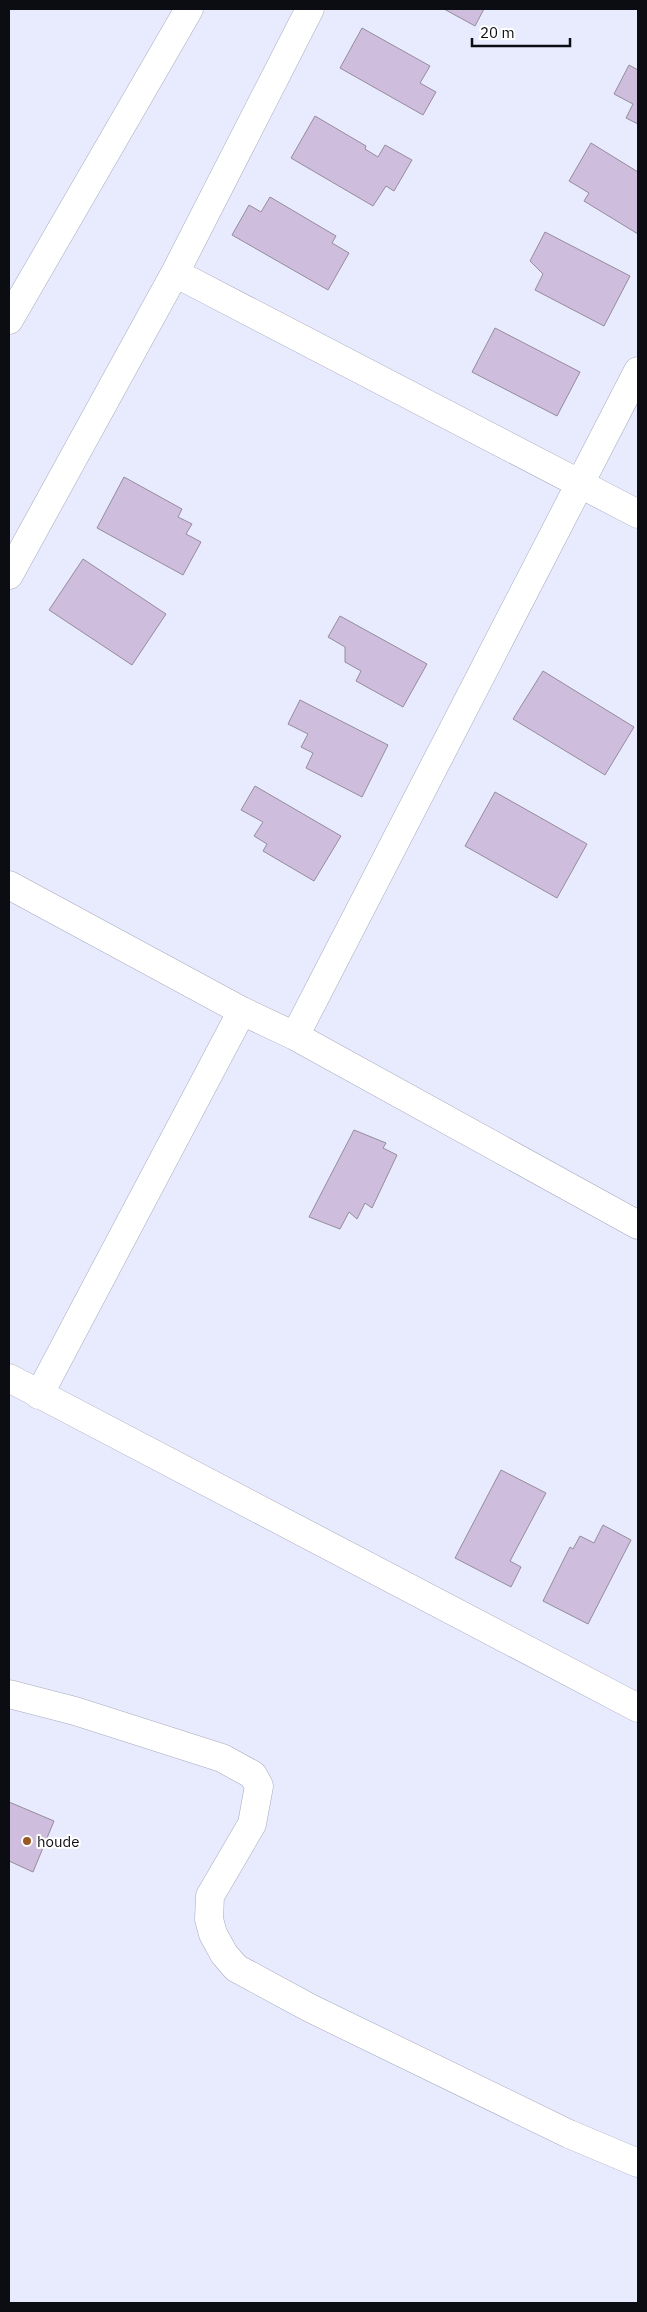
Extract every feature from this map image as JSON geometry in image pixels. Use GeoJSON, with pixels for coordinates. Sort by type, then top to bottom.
{"type":"FeatureCollection","features":[{"type":"Feature","properties":{"kind":"street"},"geometry":{"type":"LineString","coordinates":[[9,320],[190,9]]}},
{"type":"Feature","properties":{"kind":"street"},"geometry":{"type":"LineString","coordinates":[[9,575],[175,273],[310,9]]}},
{"type":"Feature","properties":{"kind":"street"},"geometry":{"type":"LineString","coordinates":[[175,273],[638,514]]}},
{"type":"Feature","properties":{"kind":"street"},"geometry":{"type":"LineString","coordinates":[[295,1036],[638,371]]}},
{"type":"Feature","properties":{"kind":"street"},"geometry":{"type":"LineString","coordinates":[[9,885],[242,1011],[295,1036],[638,1225]]}},
{"type":"Feature","properties":{"kind":"street"},"geometry":{"type":"LineString","coordinates":[[39,1395],[242,1011]]}},
{"type":"Feature","properties":{"kind":"street"},"geometry":{"type":"LineString","coordinates":[[9,1378],[638,1708]]}},
{"type":"Feature","properties":{"kind":"street"},"geometry":{"type":"LineString","coordinates":[[9,1694],[75,1711],[222,1758],[253,1775],[259,1786],[252,1824],[210,1896],[209,1919],[213,1934],[224,1954],[236,1968],[310,2008],[560,2130],[638,2163]]}},
{"type":"Feature","properties":{"kind":"building"},"geometry":{"type":"Polygon","coordinates":[[[444,9],[484,9],[475,26],[444,9]]]}},
{"type":"Feature","properties":{"kind":"building"},"geometry":{"type":"Polygon","coordinates":[[[362,28],[430,66],[420,83],[436,92],[423,115],[340,68],[362,28]]]}},
{"type":"Feature","properties":{"kind":"building"},"geometry":{"type":"Polygon","coordinates":[[[629,65],[638,70],[638,124],[626,118],[633,104],[614,94],[629,65]]]}},
{"type":"Feature","properties":{"kind":"building"},"geometry":{"type":"Polygon","coordinates":[[[315,116],[366,146],[365,149],[378,157],[385,145],[412,160],[394,191],[386,186],[373,206],[291,158],[315,116]]]}},
{"type":"Feature","properties":{"kind":"building"},"geometry":{"type":"Polygon","coordinates":[[[591,143],[638,172],[638,234],[584,201],[589,193],[569,181],[591,143]]]}},
{"type":"Feature","properties":{"kind":"building"},"geometry":{"type":"Polygon","coordinates":[[[270,197],[336,236],[332,243],[349,253],[328,290],[232,235],[249,205],[261,212],[270,197]]]}},
{"type":"Feature","properties":{"kind":"building"},"geometry":{"type":"Polygon","coordinates":[[[545,232],[630,276],[604,326],[535,290],[543,274],[530,261],[545,232]]]}},
{"type":"Feature","properties":{"kind":"building"},"geometry":{"type":"Polygon","coordinates":[[[495,328],[580,372],[557,416],[472,372],[495,328]]]}},
{"type":"Feature","properties":{"kind":"building"},"geometry":{"type":"Polygon","coordinates":[[[124,477],[182,509],[178,517],[192,524],[186,534],[201,542],[183,575],[97,528],[124,477]]]}},
{"type":"Feature","properties":{"kind":"building"},"geometry":{"type":"Polygon","coordinates":[[[83,559],[166,614],[132,665],[49,610],[83,559]]]}},
{"type":"Feature","properties":{"kind":"building"},"geometry":{"type":"Polygon","coordinates":[[[340,616],[427,664],[403,707],[356,681],[361,671],[345,662],[345,647],[328,637],[340,616]]]}},
{"type":"Feature","properties":{"kind":"building"},"geometry":{"type":"Polygon","coordinates":[[[543,671],[634,727],[605,775],[513,719],[543,671]]]}},
{"type":"Feature","properties":{"kind":"building"},"geometry":{"type":"Polygon","coordinates":[[[300,700],[388,745],[362,797],[306,768],[313,753],[301,747],[308,734],[288,724],[300,700]]]}},
{"type":"Feature","properties":{"kind":"building"},"geometry":{"type":"Polygon","coordinates":[[[255,786],[341,836],[314,881],[263,851],[267,844],[254,836],[263,822],[241,810],[255,786]]]}},
{"type":"Feature","properties":{"kind":"building"},"geometry":{"type":"Polygon","coordinates":[[[495,792],[587,844],[557,898],[465,846],[495,792]]]}},
{"type":"Feature","properties":{"kind":"building"},"geometry":{"type":"Polygon","coordinates":[[[354,1130],[386,1143],[383,1148],[397,1155],[372,1208],[365,1203],[357,1219],[349,1212],[340,1229],[309,1217],[354,1130]]]}},
{"type":"Feature","properties":{"kind":"building"},"geometry":{"type":"Polygon","coordinates":[[[501,1470],[546,1493],[510,1561],[521,1567],[511,1587],[455,1558],[501,1470]]]}},
{"type":"Feature","properties":{"kind":"building"},"geometry":{"type":"Polygon","coordinates":[[[603,1525],[631,1540],[588,1624],[543,1601],[570,1547],[573,1549],[580,1536],[594,1543],[603,1525]]]}},
{"type":"Feature","properties":{"kind":"building","name":"houde"},"geometry":{"type":"Polygon","coordinates":[[[9,1802],[54,1821],[33,1872],[9,1861],[9,1802]]]}},
{"type":"Feature","properties":{"kind":"place","name":"houde"},"geometry":{"type":"Point","coordinates":[27,1841]}}]}
